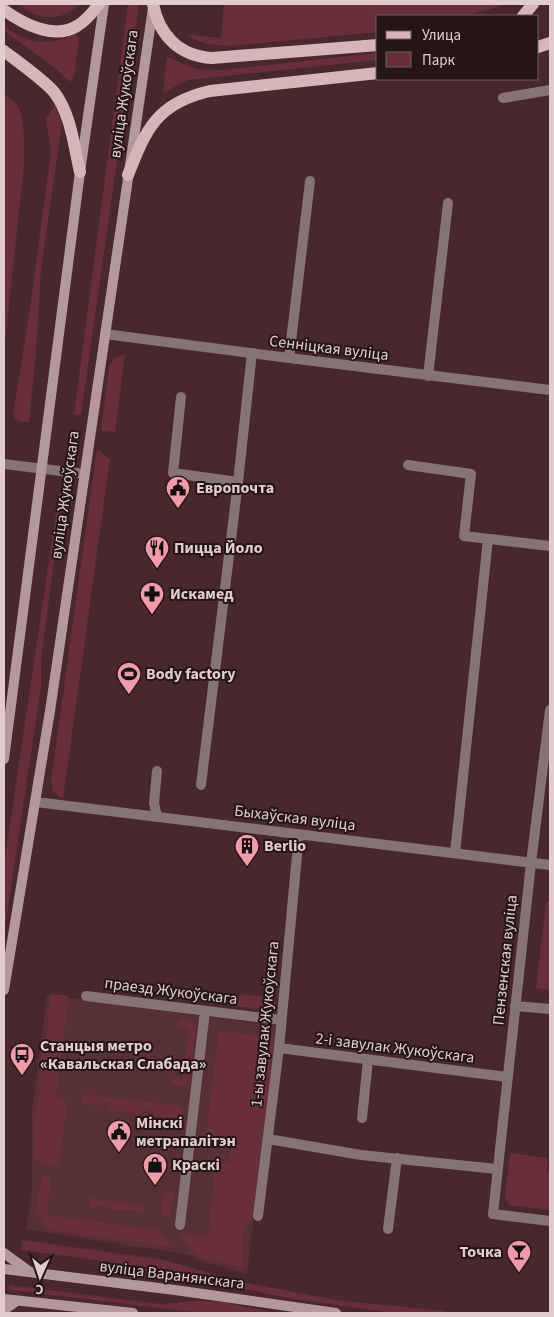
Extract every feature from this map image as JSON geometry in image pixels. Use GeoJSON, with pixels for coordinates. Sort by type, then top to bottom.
{"type":"FeatureCollection","features":[{"type":"Feature","properties":{"kind":"main road"},"geometry":{"type":"LineString","coordinates":[[4,10],[17,20],[38,29],[57,31],[76,27],[89,17],[99,4]]}},
{"type":"Feature","properties":{"kind":"main road","name":"вуліца Жукоўскага"},"geometry":{"type":"LineString","coordinates":[[4,759],[80,172],[104,4]]}},
{"type":"Feature","properties":{"kind":"main road"},"geometry":{"type":"LineString","coordinates":[[153,4],[161,28],[167,38],[197,57],[212,58],[376,45]]}},
{"type":"Feature","properties":{"kind":"main road","name":"вуліца Жукоўскага"},"geometry":{"type":"LineString","coordinates":[[4,990],[36,802],[86,474],[153,4]]}},
{"type":"Feature","properties":{"kind":"main road"},"geometry":{"type":"LineString","coordinates":[[524,15],[534,4]]}},
{"type":"Feature","properties":{"kind":"main road"},"geometry":{"type":"LineString","coordinates":[[4,51],[54,91],[62,104],[68,122],[80,172]]}},
{"type":"Feature","properties":{"kind":"main road"},"geometry":{"type":"LineString","coordinates":[[128,176],[140,145],[150,127],[166,110],[189,96],[210,91],[376,74]]}},
{"type":"Feature","properties":{"kind":"main road"},"geometry":{"type":"LineString","coordinates":[[4,1253],[31,1273]]}},
{"type":"Feature","properties":{"kind":"main road","name":"вуліца Варанянскага"},"geometry":{"type":"LineString","coordinates":[[4,1269],[175,1290],[336,1313]]}},
{"type":"Feature","properties":{"kind":"main road"},"geometry":{"type":"LineString","coordinates":[[4,1299],[133,1313]]}},
{"type":"Feature","properties":{"kind":"main road"},"geometry":{"type":"LineString","coordinates":[[4,1310],[17,1301]]}},
{"type":"Feature","properties":{"kind":"street"},"geometry":{"type":"LineString","coordinates":[[503,98],[550,90]]}},
{"type":"Feature","properties":{"kind":"street"},"geometry":{"type":"LineString","coordinates":[[289,358],[310,181]]}},
{"type":"Feature","properties":{"kind":"street"},"geometry":{"type":"LineString","coordinates":[[428,376],[448,203]]}},
{"type":"Feature","properties":{"kind":"street","name":"Сенніцкая вуліца"},"geometry":{"type":"LineString","coordinates":[[105,334],[550,390]]}},
{"type":"Feature","properties":{"kind":"street"},"geometry":{"type":"LineString","coordinates":[[201,785],[252,353]]}},
{"type":"Feature","properties":{"kind":"street"},"geometry":{"type":"LineString","coordinates":[[181,397],[172,474],[238,482]]}},
{"type":"Feature","properties":{"kind":"street"},"geometry":{"type":"LineString","coordinates":[[4,464],[86,474]]}},
{"type":"Feature","properties":{"kind":"street"},"geometry":{"type":"LineString","coordinates":[[408,465],[471,474],[464,536],[550,546]]}},
{"type":"Feature","properties":{"kind":"street"},"geometry":{"type":"LineString","coordinates":[[455,853],[488,539]]}},
{"type":"Feature","properties":{"kind":"street","name":"Пензенская вуліца"},"geometry":{"type":"LineString","coordinates":[[550,710],[531,862],[493,1214],[550,1221]]}},
{"type":"Feature","properties":{"kind":"street"},"geometry":{"type":"LineString","coordinates":[[157,817],[154,803],[158,771]]}},
{"type":"Feature","properties":{"kind":"street","name":"Быхаўская вуліца"},"geometry":{"type":"LineString","coordinates":[[36,802],[550,865]]}},
{"type":"Feature","properties":{"kind":"street","name":"1-ы завулак Жукоўскага"},"geometry":{"type":"LineString","coordinates":[[258,1216],[279,1048],[299,834]]}},
{"type":"Feature","properties":{"kind":"street","name":"праезд Жукоўскага"},"geometry":{"type":"LineString","coordinates":[[86,996],[281,1020]]}},
{"type":"Feature","properties":{"kind":"street"},"geometry":{"type":"LineString","coordinates":[[515,1006],[550,1010]]}},
{"type":"Feature","properties":{"kind":"street"},"geometry":{"type":"LineString","coordinates":[[180,1226],[205,1011]]}},
{"type":"Feature","properties":{"kind":"street","name":"2-і завулак Жукоўскага"},"geometry":{"type":"LineString","coordinates":[[279,1048],[507,1078]]}},
{"type":"Feature","properties":{"kind":"street"},"geometry":{"type":"LineString","coordinates":[[362,1118],[368,1060]]}},
{"type":"Feature","properties":{"kind":"street"},"geometry":{"type":"LineString","coordinates":[[268,1139],[361,1155],[497,1169]]}},
{"type":"Feature","properties":{"kind":"street"},"geometry":{"type":"LineString","coordinates":[[388,1228],[398,1158]]}},
{"type":"Feature","properties":{"kind":"shaded area"},"geometry":{"type":"Polygon","coordinates":[[[47,995],[277,1026],[247,1274],[196,1260],[189,1255],[26,1229],[32,1189],[32,1111],[47,995]]]}},
{"type":"Feature","properties":{"kind":"green space"},"geometry":{"type":"Polygon","coordinates":[[[17,4],[81,4],[64,14],[49,18],[34,14],[17,4]]]}},
{"type":"Feature","properties":{"kind":"green space"},"geometry":{"type":"Polygon","coordinates":[[[128,4],[139,4],[81,415],[74,414],[128,4]]]}},
{"type":"Feature","properties":{"kind":"green space"},"geometry":{"type":"Polygon","coordinates":[[[224,4],[508,4],[468,15],[376,15],[376,32],[229,46],[207,44],[193,39],[187,34],[221,38],[224,4]]]}},
{"type":"Feature","properties":{"kind":"green space"},"geometry":{"type":"Polygon","coordinates":[[[4,26],[22,37],[38,42],[55,41],[75,34],[79,38],[74,77],[70,82],[55,68],[4,31],[4,26]]]}},
{"type":"Feature","properties":{"kind":"green space"},"geometry":{"type":"Polygon","coordinates":[[[376,53],[376,60],[188,80],[163,93],[167,57],[196,69],[221,70],[376,53]]]}},
{"type":"Feature","properties":{"kind":"green space"},"geometry":{"type":"Polygon","coordinates":[[[4,94],[16,104],[22,118],[24,166],[4,351],[4,94]]]}},
{"type":"Feature","properties":{"kind":"green space"},"geometry":{"type":"Polygon","coordinates":[[[55,105],[62,123],[41,269],[36,354],[29,423],[16,420],[13,414],[29,315],[51,152],[46,118],[55,105]]]}},
{"type":"Feature","properties":{"kind":"green space"},"geometry":{"type":"Polygon","coordinates":[[[125,354],[115,432],[101,431],[109,366],[114,358],[125,354]]]}},
{"type":"Feature","properties":{"kind":"green space"},"geometry":{"type":"Polygon","coordinates":[[[97,449],[110,459],[63,799],[53,792],[51,781],[97,449]]]}},
{"type":"Feature","properties":{"kind":"green space"},"geometry":{"type":"Polygon","coordinates":[[[59,493],[63,493],[41,660],[41,687],[4,934],[4,865],[59,493]]]}},
{"type":"Feature","properties":{"kind":"green space"},"geometry":{"type":"Polygon","coordinates":[[[546,902],[550,902],[550,990],[536,988],[546,902]]]}},
{"type":"Feature","properties":{"kind":"green space"},"geometry":{"type":"Polygon","coordinates":[[[51,994],[69,996],[56,1097],[62,1098],[67,1103],[59,1163],[57,1165],[41,1164],[34,1158],[35,1119],[51,994]]]}},
{"type":"Feature","properties":{"kind":"green space"},"geometry":{"type":"Polygon","coordinates":[[[243,994],[273,998],[276,1002],[275,1007],[272,1011],[236,1006],[237,997],[243,994]]]}},
{"type":"Feature","properties":{"kind":"green space"},"geometry":{"type":"Polygon","coordinates":[[[189,1019],[195,1023],[196,1029],[189,1080],[185,1086],[178,1086],[172,1083],[171,1080],[174,1078],[183,1079],[189,1027],[178,1026],[178,1022],[189,1019]]]}},
{"type":"Feature","properties":{"kind":"green space"},"geometry":{"type":"Polygon","coordinates":[[[220,1031],[275,1037],[253,1216],[243,1231],[243,1268],[198,1257],[178,1235],[208,1236],[216,1163],[230,1163],[231,1142],[214,1141],[206,1136],[218,1034],[220,1031]]]}},
{"type":"Feature","properties":{"kind":"green space"},"geometry":{"type":"Polygon","coordinates":[[[83,1094],[180,1106],[183,1109],[184,1117],[183,1120],[156,1116],[148,1107],[139,1114],[111,1111],[108,1103],[101,1102],[101,1106],[82,1104],[83,1094]]]}},
{"type":"Feature","properties":{"kind":"green space"},"geometry":{"type":"Polygon","coordinates":[[[510,1153],[548,1158],[550,1210],[509,1205],[505,1197],[510,1153]]]}},
{"type":"Feature","properties":{"kind":"green space"},"geometry":{"type":"Polygon","coordinates":[[[42,1175],[51,1176],[47,1215],[159,1230],[172,1247],[49,1230],[36,1213],[42,1175]]]}},
{"type":"Feature","properties":{"kind":"green space"},"geometry":{"type":"Polygon","coordinates":[[[168,1191],[174,1192],[170,1217],[161,1216],[163,1195],[168,1191]]]}},
{"type":"Feature","properties":{"kind":"green space"},"geometry":{"type":"Polygon","coordinates":[[[90,1198],[145,1205],[144,1214],[134,1210],[111,1210],[106,1206],[89,1207],[90,1198]]]}},
{"type":"Feature","properties":{"kind":"green space"},"geometry":{"type":"Polygon","coordinates":[[[22,1240],[165,1260],[237,1281],[335,1300],[445,1311],[449,1313],[394,1313],[287,1298],[201,1280],[169,1270],[21,1250],[22,1240]]]}},
{"type":"Feature","properties":{"kind":"green space"},"geometry":{"type":"Polygon","coordinates":[[[9,1285],[160,1304],[197,1301],[222,1302],[276,1313],[201,1313],[9,1290],[9,1285]]]}},
{"type":"Feature","properties":{"kind":"place","name":"Европочта"},"geometry":{"type":"Point","coordinates":[178,509]}},
{"type":"Feature","properties":{"kind":"place","name":"Пицца Йоло"},"geometry":{"type":"Point","coordinates":[157,569]}},
{"type":"Feature","properties":{"kind":"place","name":"Искамед"},"geometry":{"type":"Point","coordinates":[152,615]}},
{"type":"Feature","properties":{"kind":"place","name":"Body factory"},"geometry":{"type":"Point","coordinates":[129,695]}},
{"type":"Feature","properties":{"kind":"place","name":"Berlio"},"geometry":{"type":"Point","coordinates":[247,867]}},
{"type":"Feature","properties":{"kind":"place","name":"Станцыя метро «Кавальская Слабада»"},"geometry":{"type":"Point","coordinates":[22,1076]}},
{"type":"Feature","properties":{"kind":"place","name":"Мінскі метрапалітэн"},"geometry":{"type":"Point","coordinates":[119,1153]}},
{"type":"Feature","properties":{"kind":"place","name":"Краскі"},"geometry":{"type":"Point","coordinates":[155,1186]}},
{"type":"Feature","properties":{"kind":"place","name":"Точка"},"geometry":{"type":"Point","coordinates":[519,1273]}}]}
